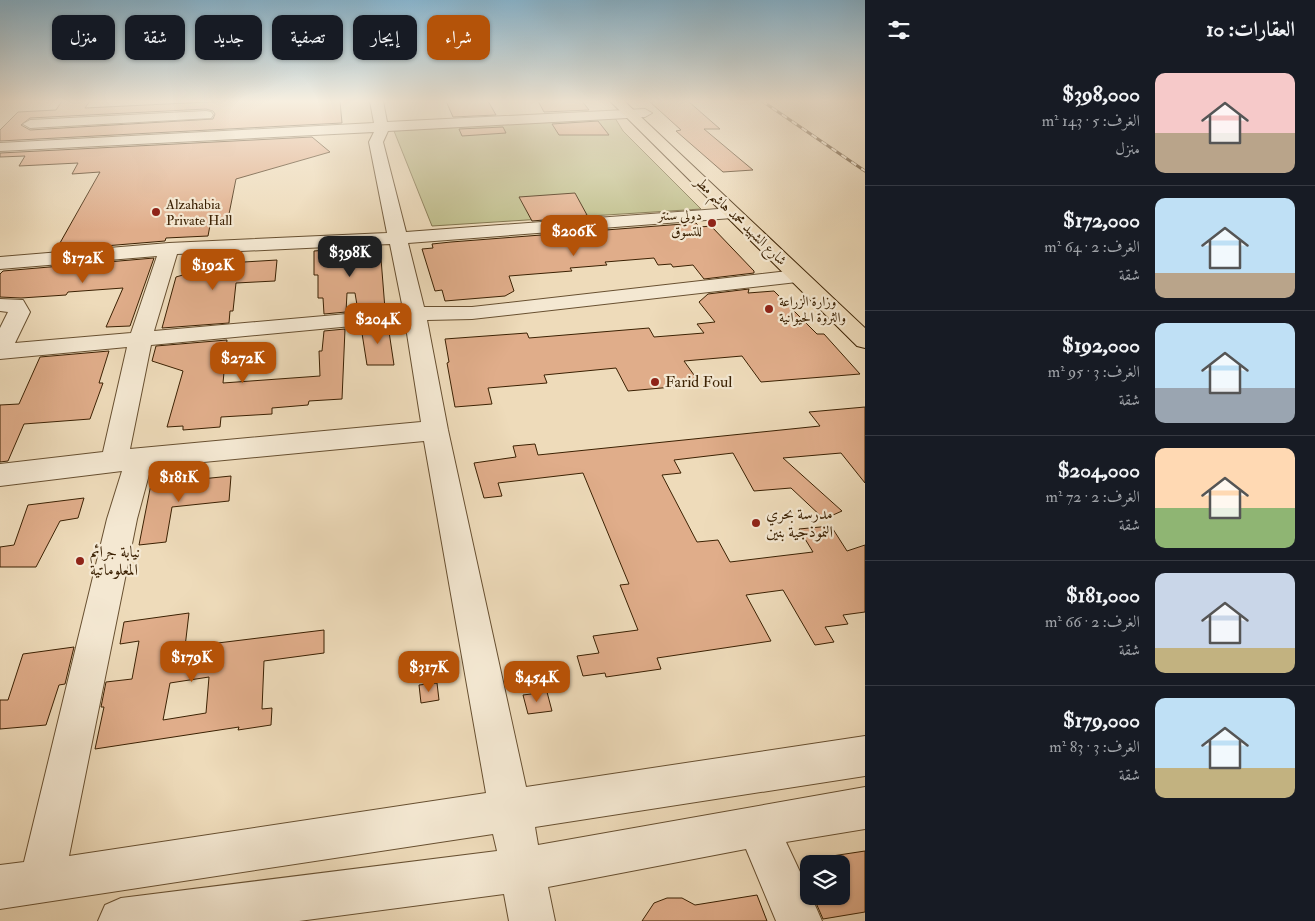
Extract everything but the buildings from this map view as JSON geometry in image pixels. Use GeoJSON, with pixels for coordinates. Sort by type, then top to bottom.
{"type":"FeatureCollection","features":[{"type":"Feature","properties":{"kind":"main road","name":"شارع الشهيد محمد هاشم مطر"},"geometry":{"type":"LineString","coordinates":[[667,144],[732,213],[865,341]]}},
{"type":"Feature","properties":{"kind":"main road","name":"شارع الشهيد محمد هاشم مطر"},"geometry":{"type":"LineString","coordinates":[[673,144],[865,318]]}},
{"type":"Feature","properties":{"kind":"street"},"geometry":{"type":"LineString","coordinates":[[0,161],[6,147],[71,144]]}},
{"type":"Feature","properties":{"kind":"street"},"geometry":{"type":"LineString","coordinates":[[376,144],[415,314],[435,430],[532,921]]}},
{"type":"Feature","properties":{"kind":"street"},"geometry":{"type":"LineString","coordinates":[[0,263],[169,250],[398,238],[732,213]]}},
{"type":"Feature","properties":{"kind":"street"},"geometry":{"type":"LineString","coordinates":[[41,882],[122,519],[141,338],[169,250]]}},
{"type":"Feature","properties":{"kind":"street"},"geometry":{"type":"LineString","coordinates":[[0,351],[415,314],[472,313],[797,276]]}},
{"type":"Feature","properties":{"kind":"street"},"geometry":{"type":"LineString","coordinates":[[0,306],[15,306],[19,312],[0,351]]}},
{"type":"Feature","properties":{"kind":"street"},"geometry":{"type":"LineString","coordinates":[[0,475],[127,460],[435,430]]}},
{"type":"Feature","properties":{"kind":"street"},"geometry":{"type":"LineString","coordinates":[[0,887],[865,756]]}},
{"type":"Feature","properties":{"kind":"street"},"geometry":{"type":"LineString","coordinates":[[121,921],[522,870],[865,808]]}},
{"type":"Feature","properties":{"kind":"street"},"geometry":{"type":"LineString","coordinates":[[757,826],[799,921]]}},
{"type":"Feature","properties":{"kind":"shaded area"},"geometry":{"type":"Polygon","coordinates":[[[399,144],[636,144],[701,209],[432,226],[399,144]]]}},
{"type":"Feature","properties":{"kind":"railway"},"geometry":{"type":"LineString","coordinates":[[825,144],[865,171]]}},
{"type":"Feature","properties":{"kind":"place","name":"Alzahabia Private Hall"},"geometry":{"type":"Point","coordinates":[156,212]}},
{"type":"Feature","properties":{"kind":"place","name":"دولي سنتر للتسوق"},"geometry":{"type":"Point","coordinates":[712,223]}},
{"type":"Feature","properties":{"kind":"place","name":"وزارة الزراعة والثروة الحيوانية"},"geometry":{"type":"Point","coordinates":[769,309]}},
{"type":"Feature","properties":{"kind":"place","name":"Farid Foul"},"geometry":{"type":"Point","coordinates":[655,382]}},
{"type":"Feature","properties":{"kind":"place","name":"مدرسة بحري النموذجية بنين"},"geometry":{"type":"Point","coordinates":[756,523]}},
{"type":"Feature","properties":{"kind":"place","name":"نيابة جرائم المعلوماتية"},"geometry":{"type":"Point","coordinates":[80,561]}}]}
